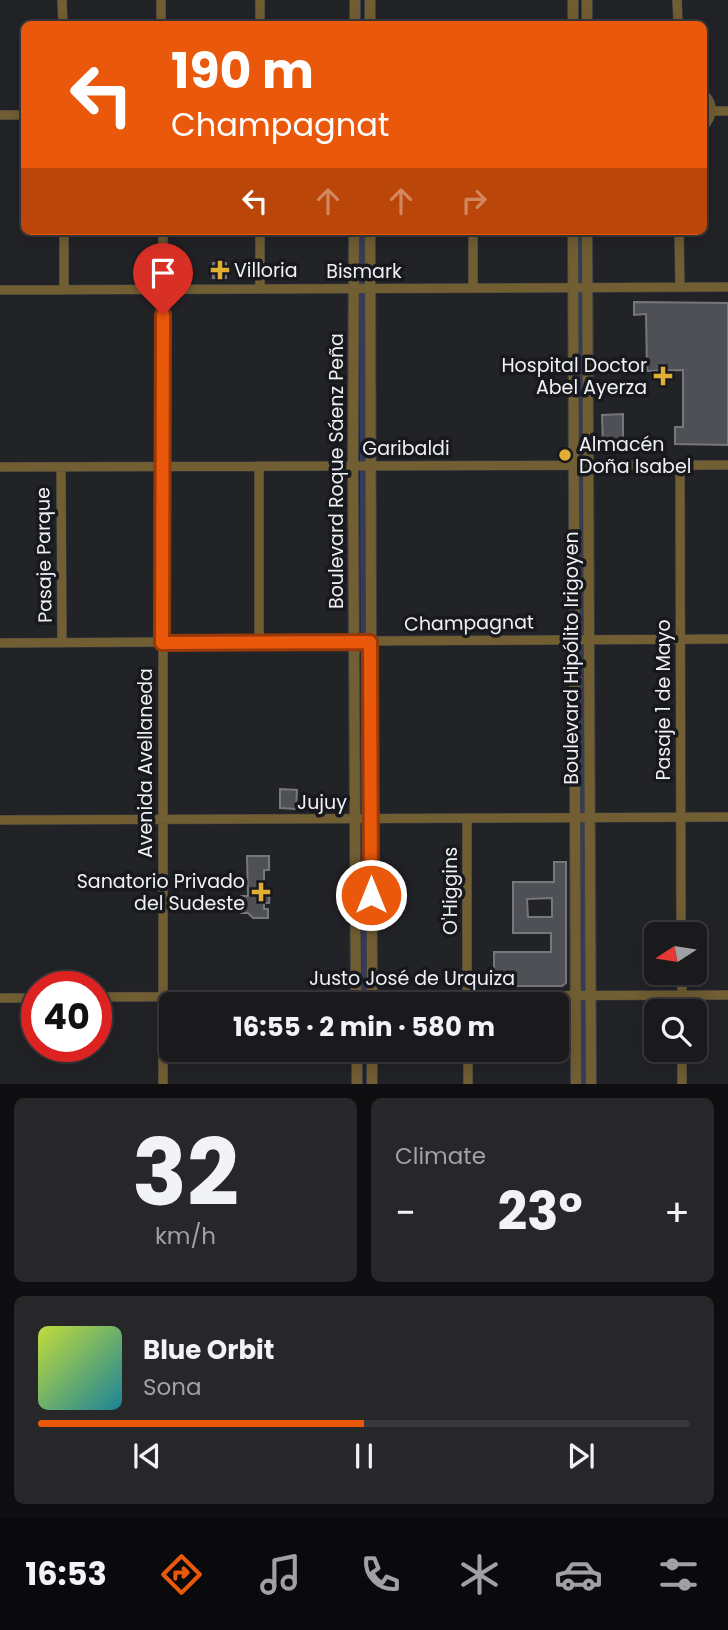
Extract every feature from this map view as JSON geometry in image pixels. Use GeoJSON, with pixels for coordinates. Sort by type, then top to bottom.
{"type":"FeatureCollection","features":[{"type":"Feature","properties":{"kind":"street"},"geometry":{"type":"LineString","coordinates":[[62,0],[62,21]]}},
{"type":"Feature","properties":{"kind":"street"},"geometry":{"type":"LineString","coordinates":[[161,0],[161,21]]}},
{"type":"Feature","properties":{"kind":"street"},"geometry":{"type":"LineString","coordinates":[[260,0],[260,21]]}},
{"type":"Feature","properties":{"kind":"street"},"geometry":{"type":"LineString","coordinates":[[355,0],[355,21]]}},
{"type":"Feature","properties":{"kind":"street"},"geometry":{"type":"LineString","coordinates":[[370,0],[370,21]]}},
{"type":"Feature","properties":{"kind":"street"},"geometry":{"type":"LineString","coordinates":[[573,0],[573,21]]}},
{"type":"Feature","properties":{"kind":"street"},"geometry":{"type":"LineString","coordinates":[[587,0],[587,21]]}},
{"type":"Feature","properties":{"kind":"street"},"geometry":{"type":"LineString","coordinates":[[677,0],[678,21]]}},
{"type":"Feature","properties":{"kind":"street"},"geometry":{"type":"LineString","coordinates":[[707,98],[712,111],[707,122]]}},
{"type":"Feature","properties":{"kind":"street"},"geometry":{"type":"LineString","coordinates":[[712,111],[728,111]]}},
{"type":"Feature","properties":{"kind":"street"},"geometry":{"type":"LineString","coordinates":[[0,115],[21,115]]}},
{"type":"Feature","properties":{"kind":"street"},"geometry":{"type":"LineString","coordinates":[[64,235],[64,290]]}},
{"type":"Feature","properties":{"kind":"street","name":"Avenida Avellaneda"},"geometry":{"type":"LineString","coordinates":[[163,235],[163,992]]}},
{"type":"Feature","properties":{"kind":"street"},"geometry":{"type":"LineString","coordinates":[[260,235],[260,289]]}},
{"type":"Feature","properties":{"kind":"street","name":"Boulevard Roque Sáenz Peña"},"geometry":{"type":"LineString","coordinates":[[354,235],[356,992]]}},
{"type":"Feature","properties":{"kind":"street","name":"Boulevard Roque Sáenz Peña"},"geometry":{"type":"LineString","coordinates":[[370,235],[372,992]]}},
{"type":"Feature","properties":{"kind":"street"},"geometry":{"type":"LineString","coordinates":[[473,235],[473,288]]}},
{"type":"Feature","properties":{"kind":"street","name":"Boulevard Hipólito Irigoyen"},"geometry":{"type":"LineString","coordinates":[[573,235],[576,1084]]}},
{"type":"Feature","properties":{"kind":"street","name":"Boulevard Hipólito Irigoyen"},"geometry":{"type":"LineString","coordinates":[[587,235],[591,1084]]}},
{"type":"Feature","properties":{"kind":"street"},"geometry":{"type":"LineString","coordinates":[[679,235],[680,287]]}},
{"type":"Feature","properties":{"kind":"street","name":"Bismark"},"geometry":{"type":"LineString","coordinates":[[0,290],[573,289],[728,286]]}},
{"type":"Feature","properties":{"kind":"street","name":"Pasaje 1 de Mayo"},"geometry":{"type":"LineString","coordinates":[[680,465],[681,922]]}},
{"type":"Feature","properties":{"kind":"street","name":"Garibaldi"},"geometry":{"type":"LineString","coordinates":[[0,467],[728,465]]}},
{"type":"Feature","properties":{"kind":"street"},"geometry":{"type":"LineString","coordinates":[[259,466],[259,643]]}},
{"type":"Feature","properties":{"kind":"street","name":"Pasaje Parque"},"geometry":{"type":"LineString","coordinates":[[61,467],[62,643]]}},
{"type":"Feature","properties":{"kind":"street","name":"Champagnat"},"geometry":{"type":"LineString","coordinates":[[0,643],[728,639]]}},
{"type":"Feature","properties":{"kind":"street","name":"Jujuy"},"geometry":{"type":"LineString","coordinates":[[0,820],[728,817]]}},
{"type":"Feature","properties":{"kind":"street","name":"O'Higgins"},"geometry":{"type":"LineString","coordinates":[[467,820],[467,992]]}},
{"type":"Feature","properties":{"kind":"street"},"geometry":{"type":"LineString","coordinates":[[682,985],[682,999]]}},
{"type":"Feature","properties":{"kind":"street","name":"Justo José de Urquiza"},"geometry":{"type":"LineString","coordinates":[[569,994],[728,995]]}},
{"type":"Feature","properties":{"kind":"street","name":"Justo José de Urquiza"},"geometry":{"type":"LineString","coordinates":[[112,997],[159,996]]}},
{"type":"Feature","properties":{"kind":"street"},"geometry":{"type":"LineString","coordinates":[[0,999],[21,998]]}},
{"type":"Feature","properties":{"kind":"street","name":"Avenida Avellaneda"},"geometry":{"type":"LineString","coordinates":[[163,1062],[163,1084]]}},
{"type":"Feature","properties":{"kind":"street"},"geometry":{"type":"LineString","coordinates":[[357,1062],[357,1084]]}},
{"type":"Feature","properties":{"kind":"street"},"geometry":{"type":"LineString","coordinates":[[372,1062],[372,1084]]}},
{"type":"Feature","properties":{"kind":"street"},"geometry":{"type":"LineString","coordinates":[[468,1062],[468,1084]]}},
{"type":"Feature","properties":{"kind":"street"},"geometry":{"type":"LineString","coordinates":[[682,1062],[682,1084]]}},
{"type":"Feature","properties":{"kind":"shaded area"},"geometry":{"type":"Polygon","coordinates":[[[359,235],[365,235],[367,992],[362,992],[359,235]]]}},
{"type":"Feature","properties":{"kind":"shaded area"},"geometry":{"type":"Polygon","coordinates":[[[573,235],[587,235],[591,1084],[576,1084],[573,235]]]}},
{"type":"Feature","properties":{"kind":"building","name":"Villoria"},"geometry":{"type":"Polygon","coordinates":[[[213,263],[226,263],[226,278],[213,278],[213,263]]]}},
{"type":"Feature","properties":{"kind":"building","name":"Hospital Doctor Abel Ayerza"},"geometry":{"type":"Polygon","coordinates":[[[634,302],[728,303],[728,445],[675,444],[675,427],[683,427],[683,370],[647,371],[646,314],[634,315],[634,302]]]}},
{"type":"Feature","properties":{"kind":"building"},"geometry":{"type":"Polygon","coordinates":[[[623,414],[623,449],[603,449],[602,415],[623,414]]]}},
{"type":"Feature","properties":{"kind":"building"},"geometry":{"type":"Polygon","coordinates":[[[280,789],[297,790],[296,809],[280,808],[280,789]]]}},
{"type":"Feature","properties":{"kind":"building"},"geometry":{"type":"Polygon","coordinates":[[[247,856],[269,856],[269,870],[264,870],[264,891],[270,889],[269,903],[264,903],[264,909],[268,909],[268,918],[253,918],[248,913],[241,913],[241,896],[248,896],[247,856]]]}},
{"type":"Feature","properties":{"kind":"building"},"geometry":{"type":"Polygon","coordinates":[[[554,862],[566,862],[566,983],[562,986],[494,986],[494,952],[551,952],[551,933],[513,933],[513,882],[554,882],[554,862]],[[552,898],[527,899],[528,917],[552,917],[552,898]]]}},
{"type":"Feature","properties":{"kind":"place","name":"Villoria"},"geometry":{"type":"Point","coordinates":[220,270]}},
{"type":"Feature","properties":{"kind":"place","name":"Hospital Doctor Abel Ayerza"},"geometry":{"type":"Point","coordinates":[663,376]}},
{"type":"Feature","properties":{"kind":"place","name":"Almacén Doña Isabel"},"geometry":{"type":"Point","coordinates":[565,455]}},
{"type":"Feature","properties":{"kind":"place","name":"Sanatorio Privado del Sudeste"},"geometry":{"type":"Point","coordinates":[261,892]}},
{"type":"Feature","properties":{"kind":"route"},"geometry":{"type":"LineString","coordinates":[[163,315],[162,643],[370,642],[371,895]]}}]}
